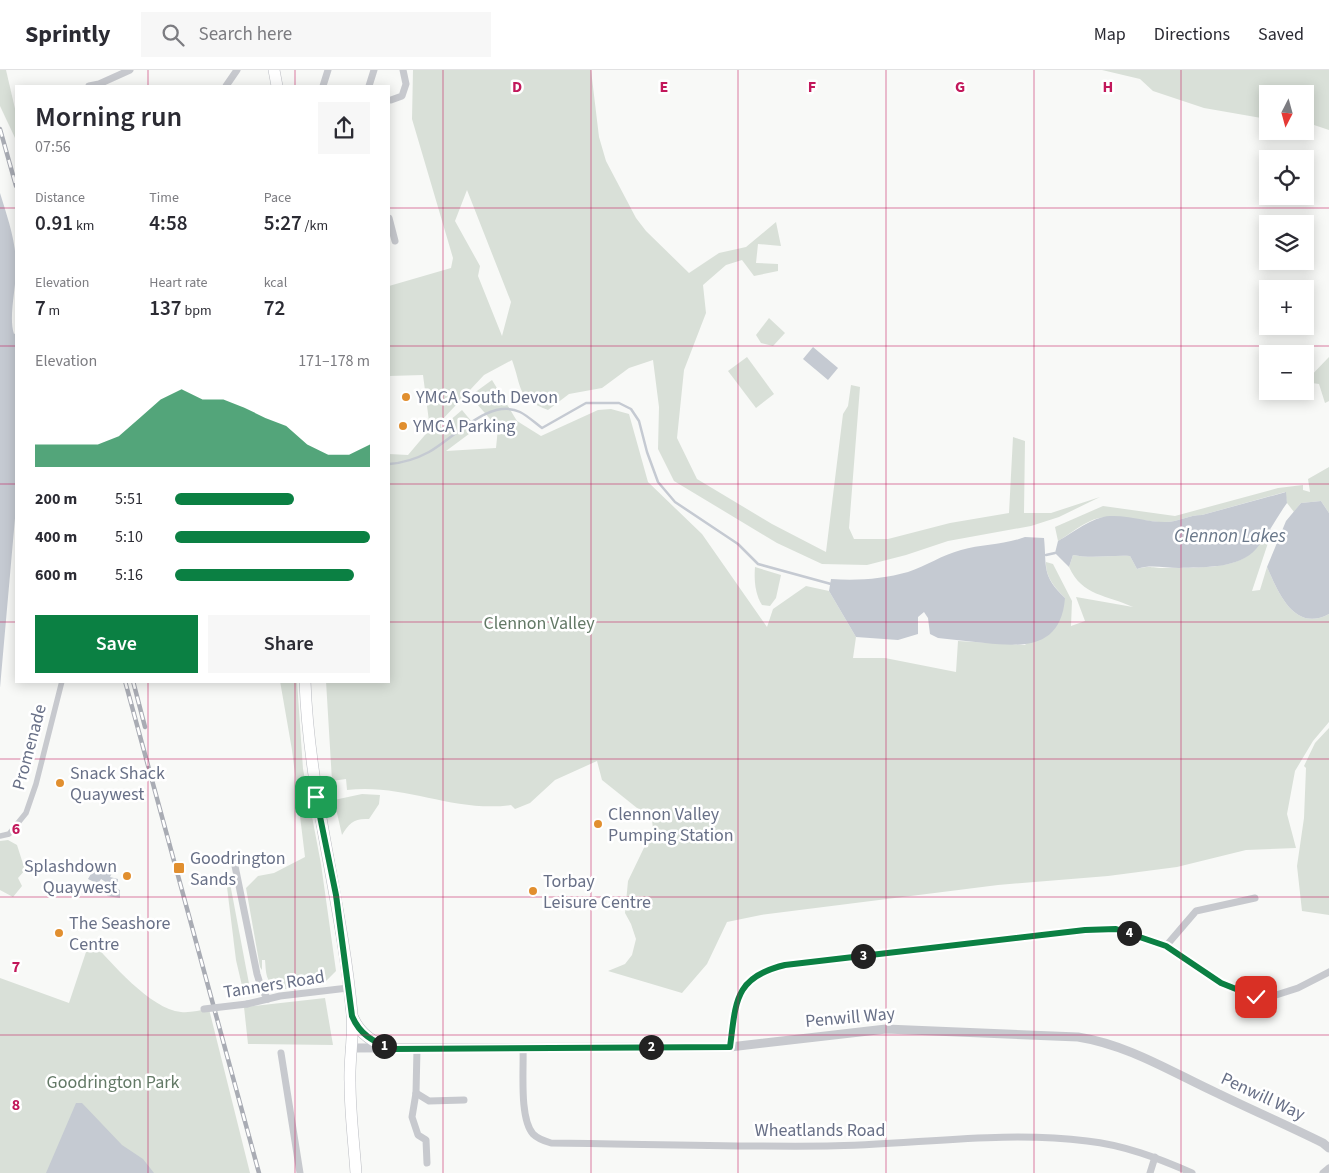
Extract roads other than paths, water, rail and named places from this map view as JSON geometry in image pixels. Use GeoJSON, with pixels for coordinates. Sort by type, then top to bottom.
{"type":"FeatureCollection","features":[{"type":"Feature","properties":{"kind":"main road"},"geometry":{"type":"LineString","coordinates":[[305,683],[310,755],[316,797],[336,895],[352,1016],[350,1084],[356,1173]]}},
{"type":"Feature","properties":{"kind":"main road"},"geometry":{"type":"LineString","coordinates":[[352,1016],[358,1029],[370,1040],[391,1049]]}},
{"type":"Feature","properties":{"kind":"street"},"geometry":{"type":"LineString","coordinates":[[94,85],[130,70]]}},
{"type":"Feature","properties":{"kind":"street"},"geometry":{"type":"LineString","coordinates":[[227,85],[237,70]]}},
{"type":"Feature","properties":{"kind":"street"},"geometry":{"type":"LineString","coordinates":[[323,85],[328,70]]}},
{"type":"Feature","properties":{"kind":"street"},"geometry":{"type":"LineString","coordinates":[[369,85],[374,70]]}},
{"type":"Feature","properties":{"kind":"street"},"geometry":{"type":"LineString","coordinates":[[391,100],[402,96],[406,84],[403,70]]}},
{"type":"Feature","properties":{"kind":"street"},"geometry":{"type":"LineString","coordinates":[[390,222],[395,241]]}},
{"type":"Feature","properties":{"kind":"street","name":"Promenade"},"geometry":{"type":"LineString","coordinates":[[0,836],[9,834],[26,812],[36,784],[61,683]]}},
{"type":"Feature","properties":{"kind":"street"},"geometry":{"type":"LineString","coordinates":[[235,866],[257,974],[262,990],[268,999]]}},
{"type":"Feature","properties":{"kind":"street"},"geometry":{"type":"LineString","coordinates":[[1166,946],[1196,911],[1255,898]]}},
{"type":"Feature","properties":{"kind":"street"},"geometry":{"type":"LineString","coordinates":[[730,1047],[735,1007],[740,993],[750,980],[766,969],[785,965],[1085,930],[1116,929],[1166,946],[1221,983],[1256,997],[1273,996],[1298,988],[1329,972]]}},
{"type":"Feature","properties":{"kind":"street","name":"Tanners Road"},"geometry":{"type":"LineString","coordinates":[[204,1009],[348,988]]}},
{"type":"Feature","properties":{"kind":"street","name":"Penwill Way"},"geometry":{"type":"LineString","coordinates":[[350,1048],[730,1047],[886,1028],[1062,1035],[1086,1038],[1144,1058],[1274,1118],[1323,1143],[1329,1148]]}},
{"type":"Feature","properties":{"kind":"street","name":"Wheatlands Road"},"geometry":{"type":"LineString","coordinates":[[523,1048],[526,1118],[534,1134],[541,1140],[551,1143],[826,1146],[904,1144],[1003,1137],[1048,1138],[1089,1141],[1155,1156],[1192,1173]]}},
{"type":"Feature","properties":{"kind":"street"},"geometry":{"type":"LineString","coordinates":[[417,1049],[416,1093],[412,1117],[418,1135],[426,1140],[427,1163]]}},
{"type":"Feature","properties":{"kind":"street"},"geometry":{"type":"LineString","coordinates":[[281,1053],[300,1173]]}},
{"type":"Feature","properties":{"kind":"street"},"geometry":{"type":"LineString","coordinates":[[416,1093],[429,1101],[464,1100]]}},
{"type":"Feature","properties":{"kind":"street"},"geometry":{"type":"LineString","coordinates":[[1150,1173],[1155,1156]]}},
{"type":"Feature","properties":{"kind":"street"},"geometry":{"type":"LineString","coordinates":[[1323,1173],[1329,1168]]}},
{"type":"Feature","properties":{"kind":"water"},"geometry":{"type":"Polygon","coordinates":[[[0,193],[11,229],[15,252],[12,327],[15,334],[15,518],[0,688],[0,193]]]}},
{"type":"Feature","properties":{"kind":"water"},"geometry":{"type":"Polygon","coordinates":[[[813,347],[838,368],[828,380],[803,359],[813,347]]]}},
{"type":"Feature","properties":{"kind":"water","name":"Clennon Lakes"},"geometry":{"type":"Polygon","coordinates":[[[1286,492],[1287,503],[1260,544],[1249,556],[1230,564],[1179,568],[1152,566],[1137,569],[1130,556],[1087,557],[1073,555],[1069,567],[1055,553],[1058,541],[1090,522],[1103,517],[1131,517],[1158,522],[1170,522],[1286,492]]]}},
{"type":"Feature","properties":{"kind":"water"},"geometry":{"type":"Polygon","coordinates":[[[1321,501],[1329,513],[1329,614],[1317,618],[1306,618],[1297,614],[1282,598],[1267,567],[1286,521],[1301,503],[1321,501]]]}},
{"type":"Feature","properties":{"kind":"water"},"geometry":{"type":"Polygon","coordinates":[[[1025,537],[1044,538],[1049,577],[1057,590],[1065,598],[1062,614],[1056,627],[1038,641],[1014,645],[938,638],[930,634],[928,618],[924,612],[918,617],[918,634],[898,640],[856,637],[829,591],[831,579],[870,579],[899,574],[915,570],[961,550],[1009,542],[1025,537]]]}},
{"type":"Feature","properties":{"kind":"water"},"geometry":{"type":"Polygon","coordinates":[[[96,865],[106,868],[110,866],[113,871],[110,877],[118,879],[117,889],[120,890],[120,898],[107,896],[112,886],[101,879],[98,884],[88,879],[96,865]]]}},
{"type":"Feature","properties":{"kind":"water"},"geometry":{"type":"Polygon","coordinates":[[[76,1103],[82,1103],[122,1145],[143,1159],[154,1173],[46,1173],[76,1103]]]}},
{"type":"Feature","properties":{"kind":"waterway"},"geometry":{"type":"LineString","coordinates":[[390,464],[404,462],[424,454],[439,446],[472,422],[496,410],[508,409],[520,412],[542,428],[586,403],[619,403],[631,409],[639,421],[647,452],[658,482],[675,502],[738,544],[758,564],[831,584]]}},
{"type":"Feature","properties":{"kind":"waterway"},"geometry":{"type":"LineString","coordinates":[[1269,530],[1279,536]]}},
{"type":"Feature","properties":{"kind":"waterway"},"geometry":{"type":"LineString","coordinates":[[1046,555],[1055,553]]}},
{"type":"Feature","properties":{"kind":"railway"},"geometry":{"type":"LineString","coordinates":[[0,129],[15,182]]}},
{"type":"Feature","properties":{"kind":"railway"},"geometry":{"type":"LineString","coordinates":[[126,683],[259,1173]]}},
{"type":"Feature","properties":{"kind":"railway"},"geometry":{"type":"LineString","coordinates":[[134,683],[145,727]]}},
{"type":"Feature","properties":{"kind":"place","name":"YMCA South Devon"},"geometry":{"type":"Point","coordinates":[406,397]}},
{"type":"Feature","properties":{"kind":"place","name":"YMCA Parking"},"geometry":{"type":"Point","coordinates":[403,426]}},
{"type":"Feature","properties":{"kind":"place","name":"Snack Shack Quaywest"},"geometry":{"type":"Point","coordinates":[60,783]}},
{"type":"Feature","properties":{"kind":"place","name":"Clennon Valley Pumping Station"},"geometry":{"type":"Point","coordinates":[598,824]}},
{"type":"Feature","properties":{"kind":"place","name":"Goodrington Sands"},"geometry":{"type":"Point","coordinates":[179,868]}},
{"type":"Feature","properties":{"kind":"place","name":"Splashdown Quaywest"},"geometry":{"type":"Point","coordinates":[127,876]}},
{"type":"Feature","properties":{"kind":"place","name":"Torbay Leisure Centre"},"geometry":{"type":"Point","coordinates":[533,891]}},
{"type":"Feature","properties":{"kind":"place","name":"The Seashore Centre"},"geometry":{"type":"Point","coordinates":[59,933]}},
{"type":"Feature","properties":{"kind":"park label","name":"Clennon Valley"},"geometry":{"type":"Point","coordinates":[539,623]}},
{"type":"Feature","properties":{"kind":"park label","name":"Goodrington Park"},"geometry":{"type":"Point","coordinates":[113,1082]}}]}
